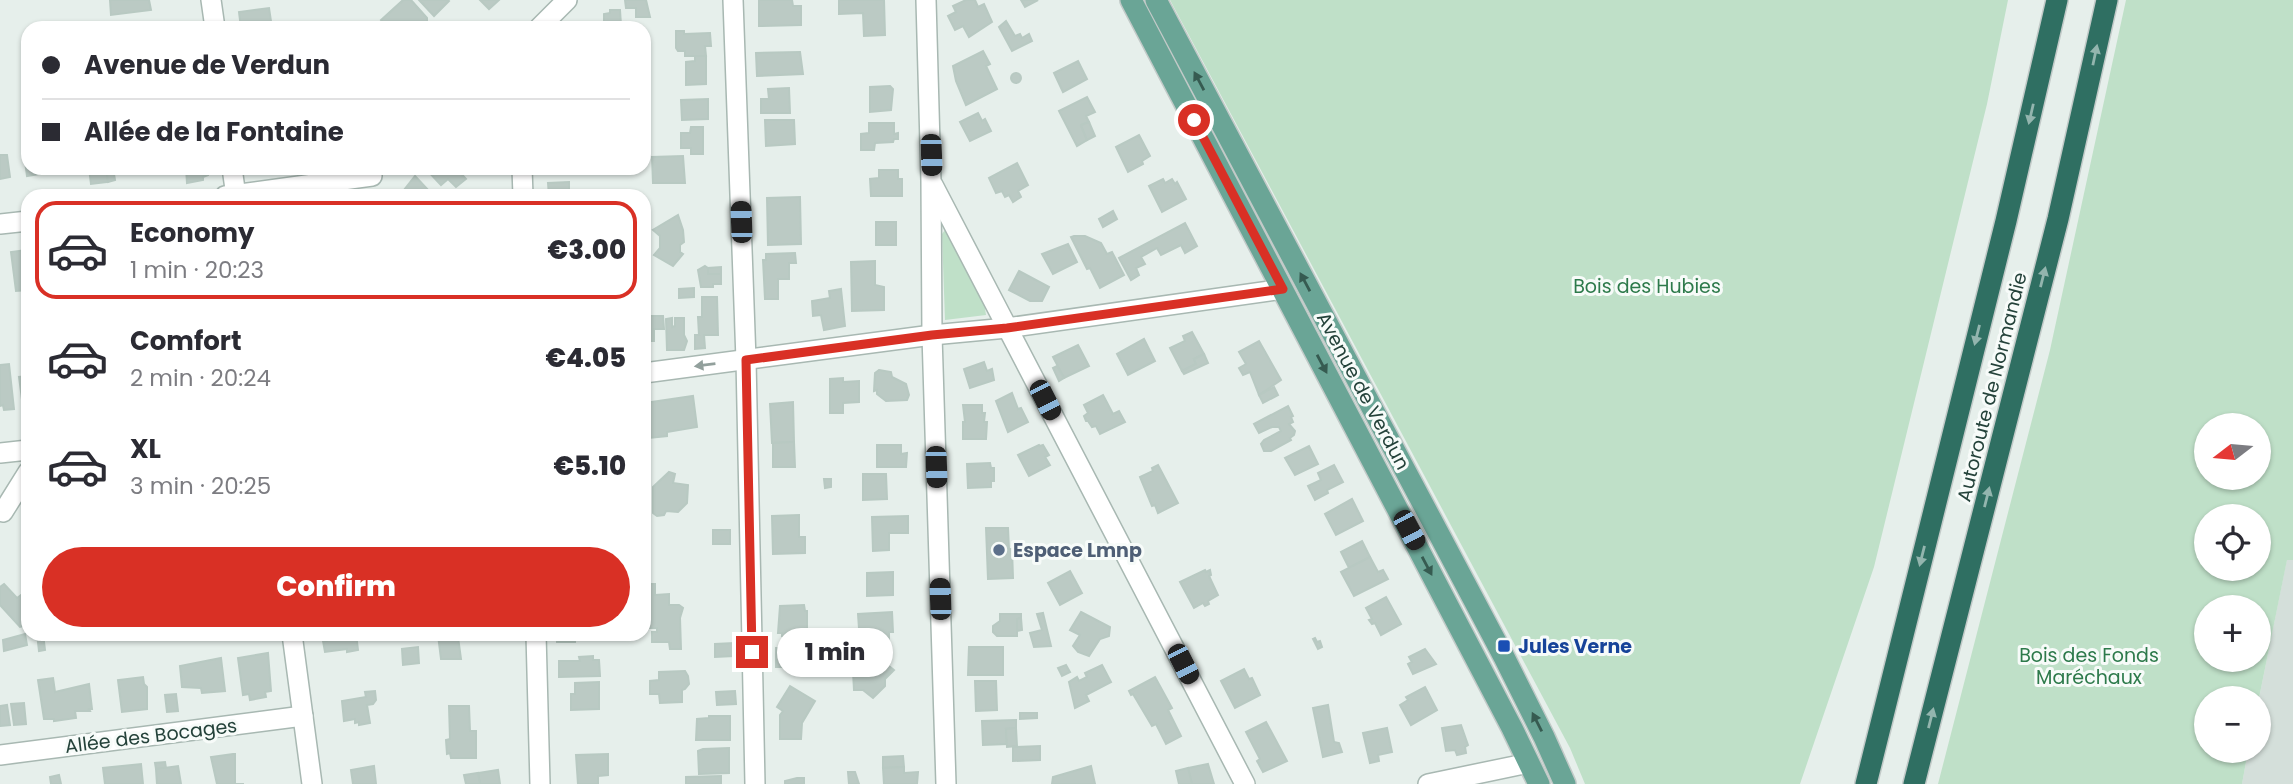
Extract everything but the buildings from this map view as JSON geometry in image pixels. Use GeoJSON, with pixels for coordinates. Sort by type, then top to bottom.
{"type":"FeatureCollection","features":[{"type":"Feature","properties":{"kind":"highway","name":"Autoroute de Normandie"},"geometry":{"type":"LineString","coordinates":[[1866,784],[2006,221],[2057,0]]}},
{"type":"Feature","properties":{"kind":"highway","name":"Autoroute de Normandie"},"geometry":{"type":"LineString","coordinates":[[1914,784],[2058,219],[2107,0]]}},
{"type":"Feature","properties":{"kind":"main road","name":"Avenue de Verdun"},"geometry":{"type":"LineString","coordinates":[[1131,0],[1539,784]]}},
{"type":"Feature","properties":{"kind":"main road","name":"Avenue de Verdun"},"geometry":{"type":"LineString","coordinates":[[1156,0],[1504,657],[1565,784]]}},
{"type":"Feature","properties":{"kind":"street"},"geometry":{"type":"LineString","coordinates":[[211,0],[214,21]]}},
{"type":"Feature","properties":{"kind":"street"},"geometry":{"type":"LineString","coordinates":[[546,21],[568,0]]}},
{"type":"Feature","properties":{"kind":"street"},"geometry":{"type":"LineString","coordinates":[[733,0],[746,360],[755,784]]}},
{"type":"Feature","properties":{"kind":"street"},"geometry":{"type":"LineString","coordinates":[[926,0],[932,335],[946,784]]}},
{"type":"Feature","properties":{"kind":"street"},"geometry":{"type":"LineString","coordinates":[[274,189],[359,175]]}},
{"type":"Feature","properties":{"kind":"street"},"geometry":{"type":"LineString","coordinates":[[359,189],[374,175]]}},
{"type":"Feature","properties":{"kind":"street"},"geometry":{"type":"LineString","coordinates":[[931,181],[1245,784]]}},
{"type":"Feature","properties":{"kind":"street"},"geometry":{"type":"LineString","coordinates":[[0,224],[21,222]]}},
{"type":"Feature","properties":{"kind":"street"},"geometry":{"type":"LineString","coordinates":[[651,372],[932,335],[1007,328],[1283,289]]}},
{"type":"Feature","properties":{"kind":"street"},"geometry":{"type":"LineString","coordinates":[[0,453],[21,451]]}},
{"type":"Feature","properties":{"kind":"street"},"geometry":{"type":"LineString","coordinates":[[2,514],[21,483]]}},
{"type":"Feature","properties":{"kind":"street"},"geometry":{"type":"LineString","coordinates":[[2,514],[21,502]]}},
{"type":"Feature","properties":{"kind":"street"},"geometry":{"type":"LineString","coordinates":[[293,641],[312,784]]}},
{"type":"Feature","properties":{"kind":"street"},"geometry":{"type":"LineString","coordinates":[[536,641],[540,784]]}},
{"type":"Feature","properties":{"kind":"street","name":"Allée des Bocages"},"geometry":{"type":"LineString","coordinates":[[0,755],[303,716]]}},
{"type":"Feature","properties":{"kind":"street"},"geometry":{"type":"LineString","coordinates":[[1428,784],[1529,763]]}},
{"type":"Feature","properties":{"kind":"shaded area"},"geometry":{"type":"Polygon","coordinates":[[[2287,559],[2293,560],[2293,784],[2242,784],[2246,763],[2271,763],[2271,686],[2261,686],[2264,672],[2271,672],[2271,638],[2287,559]]]}},
{"type":"Feature","properties":{"kind":"green space","name":"Bois des Hubies"},"geometry":{"type":"Polygon","coordinates":[[[1170,0],[2008,0],[1987,104],[1874,567],[1800,784],[1585,784],[1570,748],[1170,0]]]}},
{"type":"Feature","properties":{"kind":"green space","name":"Bois des Fonds Maréchaux"},"geometry":{"type":"Polygon","coordinates":[[[2126,0],[2293,0],[2293,560],[2287,560],[2271,639],[2271,595],[2194,595],[2194,672],[2264,672],[2261,686],[2194,686],[2194,763],[2246,763],[2242,784],[1938,784],[2050,350],[2126,0]]]}},
{"type":"Feature","properties":{"kind":"green space"},"geometry":{"type":"Polygon","coordinates":[[[948,226],[984,302],[986,315],[945,320],[942,234],[948,226]]]}},
{"type":"Feature","properties":{"kind":"place","name":"Espace Lmnp"},"geometry":{"type":"Point","coordinates":[999,550]}},
{"type":"Feature","properties":{"kind":"place","name":"Jules Verne"},"geometry":{"type":"Point","coordinates":[1504,646]}},
{"type":"Feature","properties":{"kind":"route"},"geometry":{"type":"LineString","coordinates":[[752,652],[746,360],[932,335],[1007,328],[1283,289],[1194,120]]}}]}
